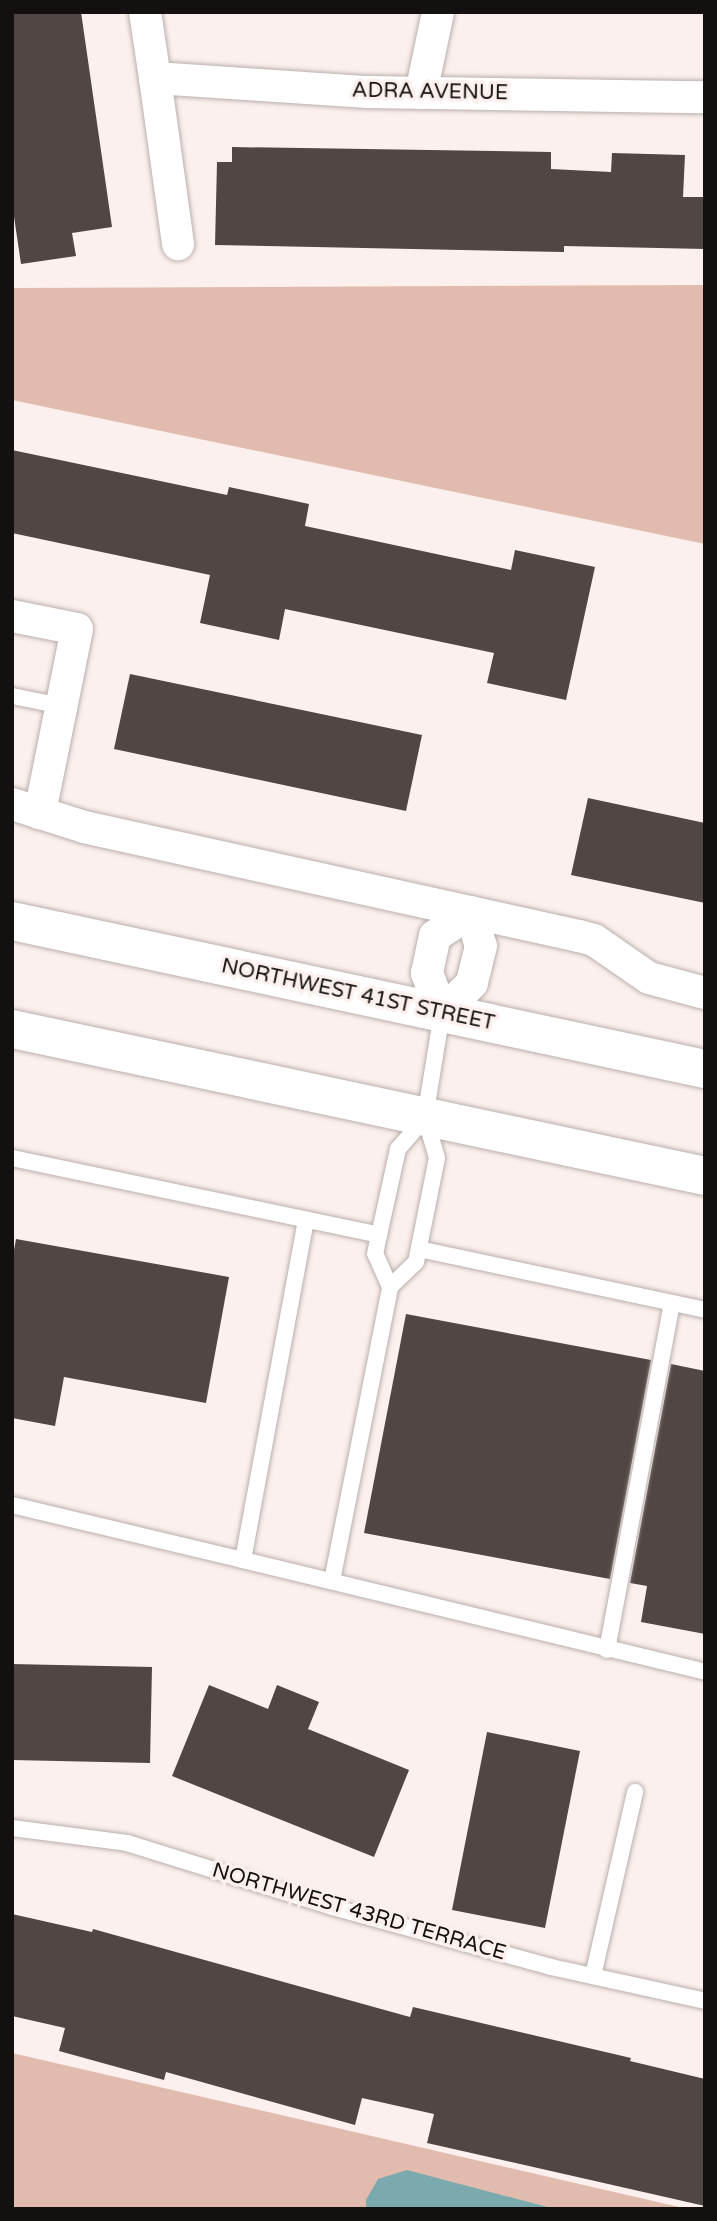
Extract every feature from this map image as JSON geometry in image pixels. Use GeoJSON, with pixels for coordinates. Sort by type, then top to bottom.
{"type":"FeatureCollection","features":[{"type":"Feature","properties":{"kind":"main road","name":"NORTHWEST 41ST STREET"},"geometry":{"type":"LineString","coordinates":[[12,921],[705,1069]]}},
{"type":"Feature","properties":{"kind":"main road"},"geometry":{"type":"LineString","coordinates":[[12,1029],[705,1176]]}},
{"type":"Feature","properties":{"kind":"street"},"geometry":{"type":"LineString","coordinates":[[145,12],[178,244]]}},
{"type":"Feature","properties":{"kind":"street"},"geometry":{"type":"LineString","coordinates":[[421,93],[438,12]]}},
{"type":"Feature","properties":{"kind":"street","name":"ADRA AVENUE"},"geometry":{"type":"LineString","coordinates":[[155,78],[421,93],[705,97]]}},
{"type":"Feature","properties":{"kind":"street"},"geometry":{"type":"LineString","coordinates":[[12,616],[77,629],[62,706],[26,808],[84,827],[594,940],[649,978],[705,993]]}},
{"type":"Feature","properties":{"kind":"street"},"geometry":{"type":"LineString","coordinates":[[471,912],[481,946],[472,983],[442,1013],[427,973],[435,936],[471,912]]}},
{"type":"Feature","properties":{"kind":"lane"},"geometry":{"type":"LineString","coordinates":[[12,696],[62,706]]}},
{"type":"Feature","properties":{"kind":"lane"},"geometry":{"type":"LineString","coordinates":[[332,1581],[390,1287],[416,1262],[437,1158],[425,1117],[442,1013]]}},
{"type":"Feature","properties":{"kind":"lane"},"geometry":{"type":"LineString","coordinates":[[390,1287],[375,1254],[398,1149],[425,1117]]}},
{"type":"Feature","properties":{"kind":"lane"},"geometry":{"type":"LineString","coordinates":[[12,1158],[379,1235]]}},
{"type":"Feature","properties":{"kind":"lane"},"geometry":{"type":"LineString","coordinates":[[243,1560],[306,1220]]}},
{"type":"Feature","properties":{"kind":"lane"},"geometry":{"type":"LineString","coordinates":[[419,1249],[705,1310]]}},
{"type":"Feature","properties":{"kind":"lane"},"geometry":{"type":"LineString","coordinates":[[607,1650],[672,1303]]}},
{"type":"Feature","properties":{"kind":"lane"},"geometry":{"type":"LineString","coordinates":[[12,1505],[705,1672]]}},
{"type":"Feature","properties":{"kind":"lane"},"geometry":{"type":"LineString","coordinates":[[593,1976],[635,1792]]}},
{"type":"Feature","properties":{"kind":"lane","name":"NORTHWEST 43RD TERRACE"},"geometry":{"type":"LineString","coordinates":[[12,1828],[127,1843],[332,1907],[593,1976],[705,2001]]}},
{"type":"Feature","properties":{"kind":"shaded area"},"geometry":{"type":"Polygon","coordinates":[[[705,285],[705,544],[12,400],[12,288],[705,285]]]}},
{"type":"Feature","properties":{"kind":"shaded area"},"geometry":{"type":"Polygon","coordinates":[[[12,2053],[688,2209],[12,2209],[12,2053]]]}},
{"type":"Feature","properties":{"kind":"water"},"geometry":{"type":"Polygon","coordinates":[[[407,2170],[555,2209],[366,2209],[366,2200],[378,2179],[407,2170]]]}},
{"type":"Feature","properties":{"kind":"building"},"geometry":{"type":"Polygon","coordinates":[[[12,12],[81,12],[112,227],[72,233],[76,256],[21,264],[12,203],[12,12]]]}},
{"type":"Feature","properties":{"kind":"building"},"geometry":{"type":"Polygon","coordinates":[[[232,147],[551,152],[551,169],[611,172],[612,153],[685,155],[683,197],[705,197],[705,249],[564,246],[564,252],[215,245],[217,162],[232,162],[232,147]]]}},
{"type":"Feature","properties":{"kind":"building"},"geometry":{"type":"Polygon","coordinates":[[[12,450],[227,495],[229,487],[309,504],[305,526],[511,570],[515,550],[595,567],[566,700],[487,683],[494,653],[285,609],[279,640],[200,623],[210,575],[12,533],[12,450]]]}},
{"type":"Feature","properties":{"kind":"building"},"geometry":{"type":"Polygon","coordinates":[[[130,674],[422,735],[406,811],[114,749],[130,674]]]}},
{"type":"Feature","properties":{"kind":"building"},"geometry":{"type":"Polygon","coordinates":[[[588,798],[705,823],[705,903],[571,875],[588,798]]]}},
{"type":"Feature","properties":{"kind":"building"},"geometry":{"type":"Polygon","coordinates":[[[16,1239],[229,1277],[206,1403],[64,1377],[55,1426],[12,1418],[12,1261],[16,1239]]]}},
{"type":"Feature","properties":{"kind":"building"},"geometry":{"type":"Polygon","coordinates":[[[406,1314],[651,1360],[610,1579],[364,1533],[406,1314]]]}},
{"type":"Feature","properties":{"kind":"building"},"geometry":{"type":"Polygon","coordinates":[[[671,1364],[705,1371],[705,1634],[641,1622],[647,1586],[630,1583],[671,1364]]]}},
{"type":"Feature","properties":{"kind":"building"},"geometry":{"type":"Polygon","coordinates":[[[12,1664],[152,1667],[150,1763],[12,1760],[12,1664]]]}},
{"type":"Feature","properties":{"kind":"building"},"geometry":{"type":"Polygon","coordinates":[[[209,1685],[268,1709],[277,1685],[319,1702],[308,1729],[409,1770],[374,1857],[172,1776],[209,1685]]]}},
{"type":"Feature","properties":{"kind":"building"},"geometry":{"type":"Polygon","coordinates":[[[487,1732],[580,1751],[545,1928],[452,1910],[487,1732]]]}},
{"type":"Feature","properties":{"kind":"building"},"geometry":{"type":"Polygon","coordinates":[[[12,1914],[92,1932],[93,1929],[410,2017],[413,2007],[631,2058],[630,2061],[705,2079],[705,2206],[427,2143],[434,2114],[362,2098],[355,2125],[166,2072],[164,2080],[59,2051],[65,2028],[12,2016],[12,1914]]]}}]}
